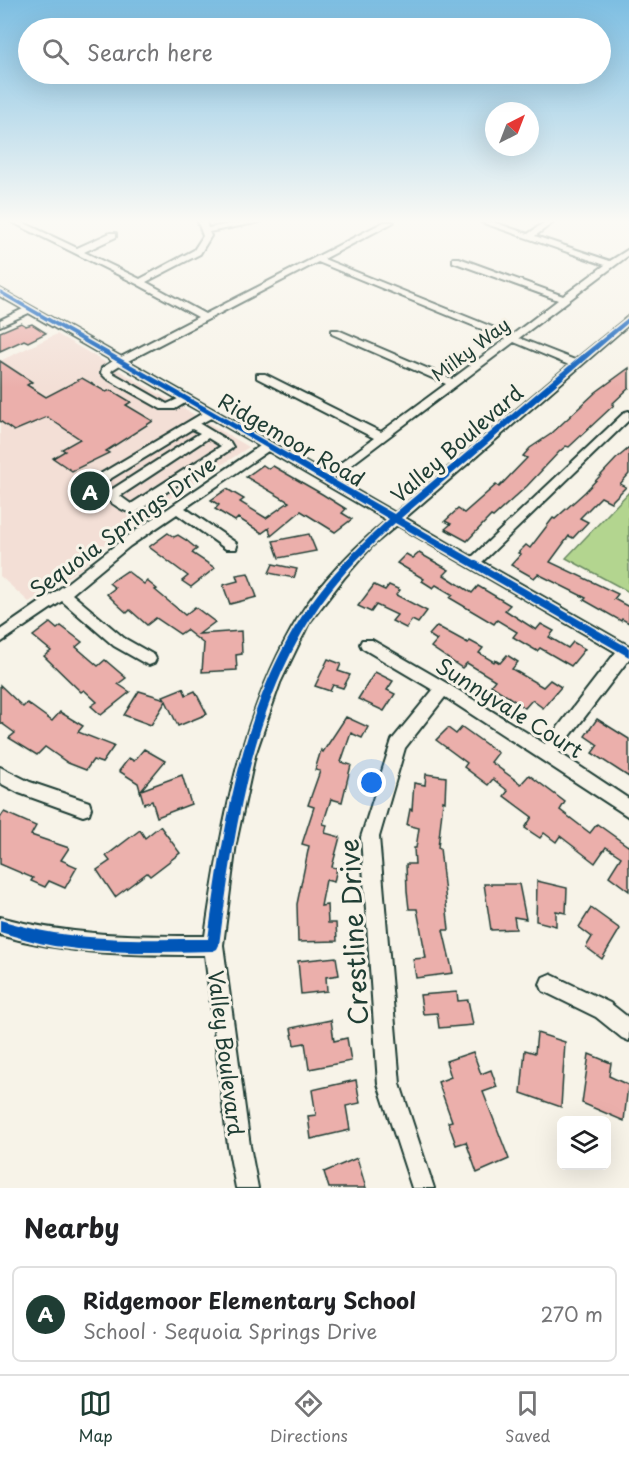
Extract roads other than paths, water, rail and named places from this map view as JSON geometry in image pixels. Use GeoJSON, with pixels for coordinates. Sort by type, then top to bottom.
{"type":"FeatureCollection","features":[{"type":"Feature","properties":{"kind":"street"},"geometry":{"type":"LineString","coordinates":[[130,277],[204,316]]}},
{"type":"Feature","properties":{"kind":"street"},"geometry":{"type":"LineString","coordinates":[[140,282],[149,277]]}},
{"type":"Feature","properties":{"kind":"street"},"geometry":{"type":"LineString","coordinates":[[186,398],[171,407],[159,405],[105,373],[107,368],[121,360],[282,277]]}},
{"type":"Feature","properties":{"kind":"street"},"geometry":{"type":"LineString","coordinates":[[360,277],[575,364]]}},
{"type":"Feature","properties":{"kind":"street"},"geometry":{"type":"LineString","coordinates":[[504,277],[565,300]]}},
{"type":"Feature","properties":{"kind":"street","name":"Milky Way"},"geometry":{"type":"LineString","coordinates":[[326,479],[594,277]]}},
{"type":"Feature","properties":{"kind":"street","name":"Ridgemoor Road"},"geometry":{"type":"LineString","coordinates":[[0,292],[627,652]]}},
{"type":"Feature","properties":{"kind":"street"},"geometry":{"type":"LineString","coordinates":[[0,322],[30,309]]}},
{"type":"Feature","properties":{"kind":"street","name":"Valley Boulevard"},"geometry":{"type":"LineString","coordinates":[[248,1188],[239,1146],[213,945],[227,843],[238,790],[247,755],[273,683],[304,620],[339,575],[394,519],[629,319]]}},
{"type":"Feature","properties":{"kind":"street"},"geometry":{"type":"LineString","coordinates":[[335,332],[452,384]]}},
{"type":"Feature","properties":{"kind":"street"},"geometry":{"type":"LineString","coordinates":[[261,376],[381,437]]}},
{"type":"Feature","properties":{"kind":"street"},"geometry":{"type":"LineString","coordinates":[[152,525],[100,488],[97,483],[210,413]]}},
{"type":"Feature","properties":{"kind":"street"},"geometry":{"type":"LineString","coordinates":[[472,563],[629,414]]}},
{"type":"Feature","properties":{"kind":"street"},"geometry":{"type":"LineString","coordinates":[[131,510],[227,447],[226,444],[192,424]]}},
{"type":"Feature","properties":{"kind":"street"},"geometry":{"type":"LineString","coordinates":[[111,496],[208,433]]}},
{"type":"Feature","properties":{"kind":"street","name":"Sequoia Springs Drive"},"geometry":{"type":"LineString","coordinates":[[0,637],[63,594],[152,525],[268,446]]}},
{"type":"Feature","properties":{"kind":"street"},"geometry":{"type":"LineString","coordinates":[[176,508],[231,546]]}},
{"type":"Feature","properties":{"kind":"street"},"geometry":{"type":"LineString","coordinates":[[63,594],[119,642],[149,659]]}},
{"type":"Feature","properties":{"kind":"street","name":"Sunnyvale Court"},"geometry":{"type":"LineString","coordinates":[[367,644],[548,753],[629,809]]}},
{"type":"Feature","properties":{"kind":"street"},"geometry":{"type":"LineString","coordinates":[[548,753],[627,652]]}},
{"type":"Feature","properties":{"kind":"street","name":"Crestline Drive"},"geometry":{"type":"LineString","coordinates":[[423,1188],[389,1084],[370,837],[398,745],[443,688]]}},
{"type":"Feature","properties":{"kind":"street"},"geometry":{"type":"LineString","coordinates":[[0,774],[25,788],[82,808]]}},
{"type":"Feature","properties":{"kind":"street"},"geometry":{"type":"LineString","coordinates":[[0,926],[32,937],[85,945],[213,945]]}},
{"type":"Feature","properties":{"kind":"street"},"geometry":{"type":"LineString","coordinates":[[550,984],[603,1010],[629,1031]]}},
{"type":"Feature","properties":{"kind":"place","name":"Ridgemoor Elementary School"},"geometry":{"type":"Point","coordinates":[90,491]}}]}
